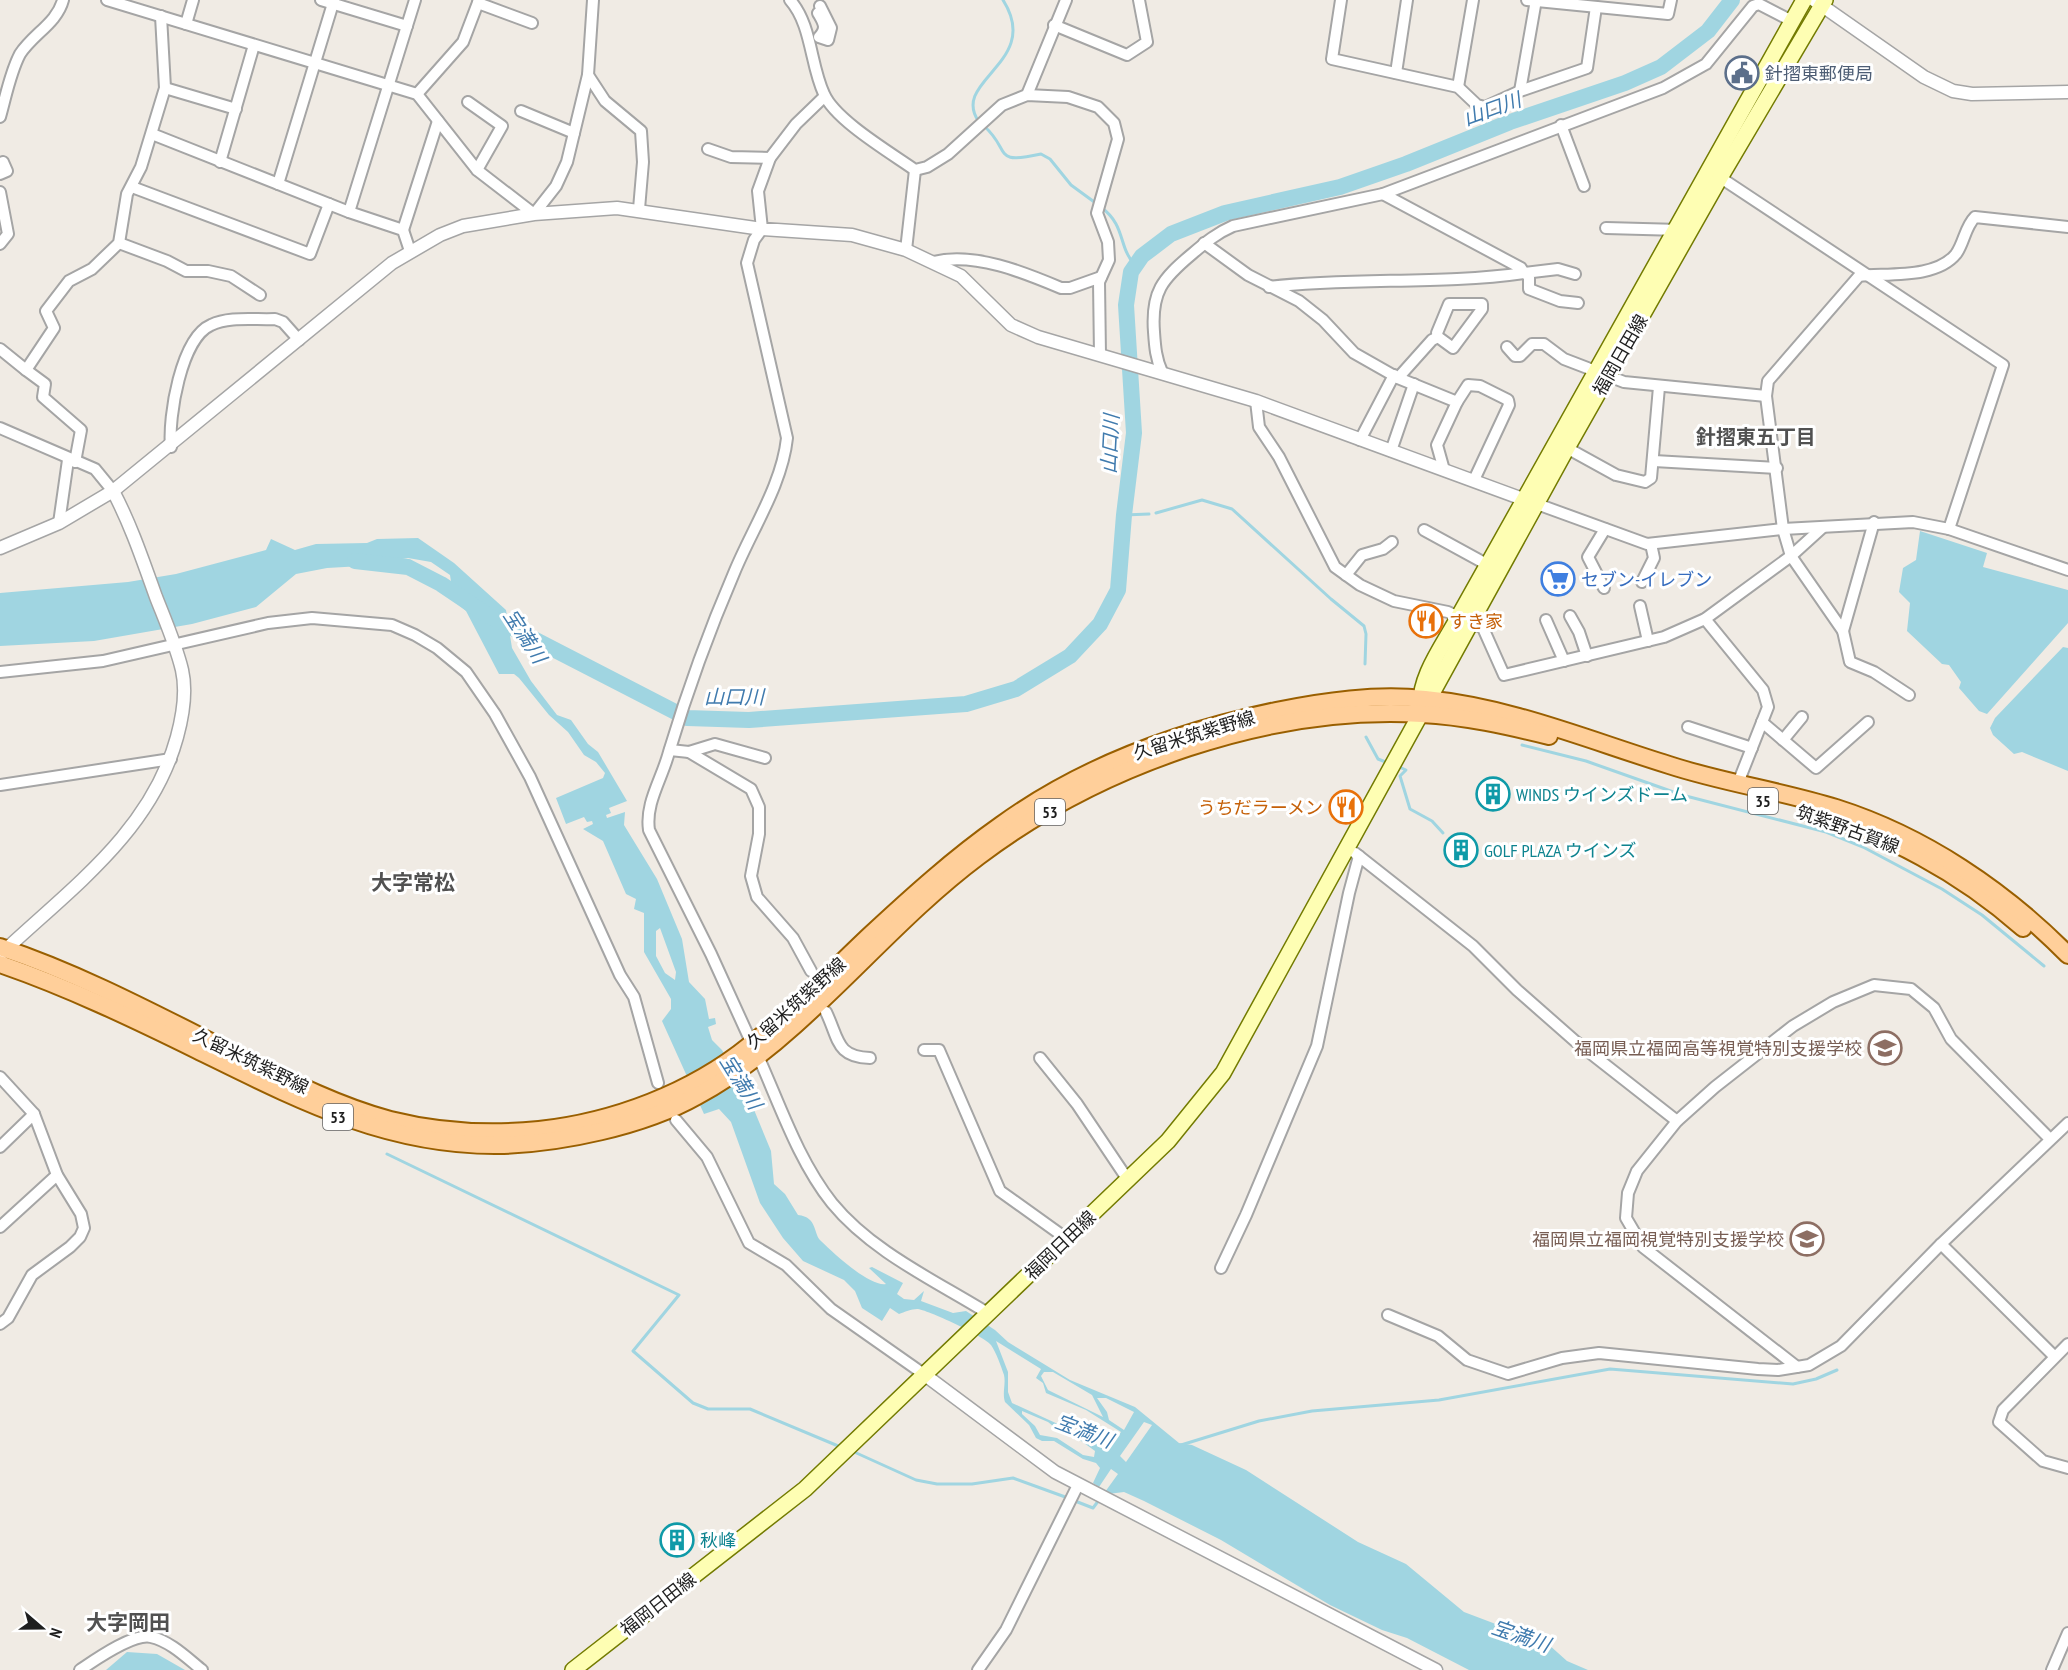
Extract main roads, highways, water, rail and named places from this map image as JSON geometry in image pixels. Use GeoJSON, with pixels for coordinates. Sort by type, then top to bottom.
{"type":"FeatureCollection","features":[{"type":"Feature","properties":{"kind":"main road","name":"福岡日田線"},"geometry":{"type":"LineString","coordinates":[[1716,174],[1804,0]]}},
{"type":"Feature","properties":{"kind":"main road","name":"福岡日田線"},"geometry":{"type":"LineString","coordinates":[[573,1670],[805,1489],[1168,1141],[1223,1073],[1354,852],[1424,704],[1426,678],[1465,619],[1683,231],[1820,2]]}},
{"type":"Feature","properties":{"kind":"main road","name":"福岡日田線"},"geometry":{"type":"LineString","coordinates":[[1465,619],[1488,565],[1567,448],[1604,373]]}},
{"type":"Feature","properties":{"kind":"main road","name":"筑紫野古賀線"},"geometry":{"type":"LineString","coordinates":[[1424,704],[1514,715],[1564,729],[1682,769],[1838,809],[1914,841],[1950,860],[2010,902],[2068,955]]}},
{"type":"Feature","properties":{"kind":"main road","name":"筑紫野古賀線"},"geometry":{"type":"LineString","coordinates":[[1424,704],[1565,740],[1693,783],[1814,813],[1852,826],[1890,842],[1962,881],[2012,918],[2068,967]]}},
{"type":"Feature","properties":{"kind":"main road","name":"久留米筑紫野線"},"geometry":{"type":"LineString","coordinates":[[2,954],[333,1115],[384,1131],[440,1142],[496,1145],[562,1139],[612,1128],[696,1089],[795,1025],[889,934],[977,857],[1013,832],[1094,787],[1190,747],[1270,727],[1424,704]]}},
{"type":"Feature","properties":{"kind":"water"},"geometry":{"type":"Polygon","coordinates":[[[1920,531],[1987,553],[1983,567],[2068,590],[2068,623],[1987,714],[1979,711],[1959,688],[1961,682],[1949,665],[1942,664],[1907,631],[1910,603],[1899,592],[1903,568],[1916,560],[1920,531]]]}},
{"type":"Feature","properties":{"kind":"water","name":"宝満川"},"geometry":{"type":"Polygon","coordinates":[[[418,538],[454,563],[506,610],[512,648],[531,681],[557,715],[571,720],[588,744],[598,752],[627,801],[609,808],[611,813],[606,815],[607,818],[625,812],[624,825],[657,879],[682,939],[689,982],[705,999],[709,1019],[715,1018],[716,1024],[708,1027],[712,1040],[722,1050],[750,1100],[771,1151],[774,1184],[785,1194],[798,1215],[812,1222],[819,1238],[827,1246],[852,1268],[879,1284],[886,1284],[869,1268],[872,1267],[903,1283],[897,1294],[904,1299],[914,1300],[924,1291],[921,1301],[953,1313],[966,1311],[995,1330],[1008,1342],[1070,1380],[1135,1407],[1179,1443],[1192,1445],[1246,1470],[1358,1542],[1406,1564],[1464,1612],[1548,1644],[1567,1661],[1588,1670],[1469,1670],[1407,1638],[1382,1630],[1330,1605],[1221,1540],[1144,1501],[1124,1492],[1108,1494],[1105,1492],[1118,1474],[1111,1469],[1099,1487],[1093,1483],[1100,1468],[1096,1463],[1083,1459],[1054,1441],[1042,1441],[1036,1438],[1029,1425],[1005,1402],[1004,1375],[995,1351],[987,1341],[923,1310],[910,1310],[899,1314],[890,1308],[882,1321],[862,1308],[855,1291],[844,1280],[803,1261],[783,1238],[760,1203],[731,1122],[719,1109],[704,1114],[662,1021],[671,1009],[671,999],[644,952],[644,913],[634,909],[636,899],[626,894],[603,841],[583,829],[593,824],[592,821],[587,822],[584,817],[566,824],[556,798],[603,778],[605,773],[596,762],[584,755],[568,732],[549,715],[519,678],[514,674],[499,674],[466,611],[454,601],[450,575],[431,562],[408,558],[296,574],[256,607],[192,624],[94,641],[0,646],[0,593],[128,582],[176,574],[266,550],[271,539],[295,550],[316,544],[367,543],[377,539],[418,538]],[[660,928],[656,931],[656,956],[665,973],[675,980],[676,972],[660,928]],[[996,1341],[1008,1372],[1008,1392],[1012,1403],[1110,1448],[1121,1432],[1086,1410],[1046,1393],[1043,1383],[1036,1378],[1041,1369],[996,1341]],[[1044,1372],[1041,1376],[1048,1390],[1103,1417],[1092,1395],[1053,1372],[1044,1372]],[[1097,1398],[1107,1412],[1109,1420],[1124,1430],[1134,1412],[1106,1398],[1097,1398]],[[1022,1411],[1022,1414],[1035,1426],[1040,1435],[1057,1438],[1083,1455],[1094,1457],[1095,1451],[1073,1435],[1058,1430],[1048,1422],[1022,1411]],[[1144,1422],[1120,1456],[1126,1462],[1152,1425],[1144,1422]]]}},
{"type":"Feature","properties":{"kind":"water"},"geometry":{"type":"Polygon","coordinates":[[[2063,647],[2068,648],[2068,771],[2022,752],[2014,754],[1993,735],[1990,728],[1995,718],[2063,647]]]}},
{"type":"Feature","properties":{"kind":"water"},"geometry":{"type":"Polygon","coordinates":[[[127,1652],[157,1654],[185,1670],[106,1670],[127,1652]]]}},
{"type":"Feature","properties":{"kind":"waterway"},"geometry":{"type":"LineString","coordinates":[[979,122],[973,107],[976,94],[1005,55],[1012,40],[1012,22],[1003,0]]}},
{"type":"Feature","properties":{"kind":"waterway","name":"山口川"},"geometry":{"type":"LineString","coordinates":[[355,561],[408,567],[441,584],[487,615],[687,718],[749,720],[966,704],[1016,689],[1070,656],[1100,624],[1118,590],[1134,433],[1126,305],[1131,272],[1142,256],[1171,234],[1225,213],[1340,187],[1406,164],[1510,122],[1625,83],[1661,67],[1708,31],[1732,0]]}},
{"type":"Feature","properties":{"kind":"waterway"},"geometry":{"type":"LineString","coordinates":[[984,126],[1008,157],[1041,154],[1050,159],[1071,185],[1097,204]]}},
{"type":"Feature","properties":{"kind":"waterway"},"geometry":{"type":"LineString","coordinates":[[1102,208],[1115,222],[1126,251],[1135,265]]}},
{"type":"Feature","properties":{"kind":"waterway"},"geometry":{"type":"LineString","coordinates":[[1156,513],[1202,500],[1232,509],[1364,626],[1365,664]]}},
{"type":"Feature","properties":{"kind":"waterway"},"geometry":{"type":"LineString","coordinates":[[1124,515],[1149,514]]}},
{"type":"Feature","properties":{"kind":"waterway"},"geometry":{"type":"LineString","coordinates":[[1366,737],[1378,759],[1388,763]]}},
{"type":"Feature","properties":{"kind":"waterway"},"geometry":{"type":"LineString","coordinates":[[1522,745],[1586,761],[1682,795],[1826,832],[1863,847],[1942,889],[1982,915],[2044,966]]}},
{"type":"Feature","properties":{"kind":"waterway"},"geometry":{"type":"LineString","coordinates":[[1397,766],[1406,770],[1400,776],[1410,809],[1432,821],[1443,833]]}},
{"type":"Feature","properties":{"kind":"waterway"},"geometry":{"type":"LineString","coordinates":[[387,1154],[679,1295],[633,1351],[693,1403],[708,1409],[750,1409],[843,1448]]}},
{"type":"Feature","properties":{"kind":"waterway"},"geometry":{"type":"LineString","coordinates":[[1181,1445],[1259,1421],[1312,1411],[1439,1400],[1610,1369],[1793,1384],[1816,1379],[1837,1370]]}},
{"type":"Feature","properties":{"kind":"waterway"},"geometry":{"type":"LineString","coordinates":[[852,1451],[916,1480],[937,1484],[972,1484],[1013,1478],[1068,1498]]}},
{"type":"Feature","properties":{"kind":"waterway"},"geometry":{"type":"LineString","coordinates":[[1075,1501],[1093,1508],[1099,1500]]}},
{"type":"Feature","properties":{"kind":"place","name":"針摺東郵便局"},"geometry":{"type":"Point","coordinates":[1742,73]}},
{"type":"Feature","properties":{"kind":"place","name":"セブン-イレブン"},"geometry":{"type":"Point","coordinates":[1558,579]}},
{"type":"Feature","properties":{"kind":"place","name":"すき家"},"geometry":{"type":"Point","coordinates":[1426,621]}},
{"type":"Feature","properties":{"kind":"place","name":"WINDS ウインズドーム"},"geometry":{"type":"Point","coordinates":[1493,794]}},
{"type":"Feature","properties":{"kind":"place","name":"うちだラーメン"},"geometry":{"type":"Point","coordinates":[1346,807]}},
{"type":"Feature","properties":{"kind":"place","name":"GOLF PLAZA ウインズ"},"geometry":{"type":"Point","coordinates":[1461,850]}},
{"type":"Feature","properties":{"kind":"place","name":"福岡県立福岡高等視覚特別支援学校"},"geometry":{"type":"Point","coordinates":[1885,1048]}},
{"type":"Feature","properties":{"kind":"place","name":"福岡県立福岡視覚特別支援学校"},"geometry":{"type":"Point","coordinates":[1807,1239]}},
{"type":"Feature","properties":{"kind":"place","name":"秋峰"},"geometry":{"type":"Point","coordinates":[677,1540]}},
{"type":"Feature","properties":{"kind":"district","name":"針摺東五丁目"},"geometry":{"type":"Point","coordinates":[1756,437]}},
{"type":"Feature","properties":{"kind":"district","name":"大字常松"},"geometry":{"type":"Point","coordinates":[413,882]}},
{"type":"Feature","properties":{"kind":"district","name":"大字岡田"},"geometry":{"type":"Point","coordinates":[128,1622]}}]}
